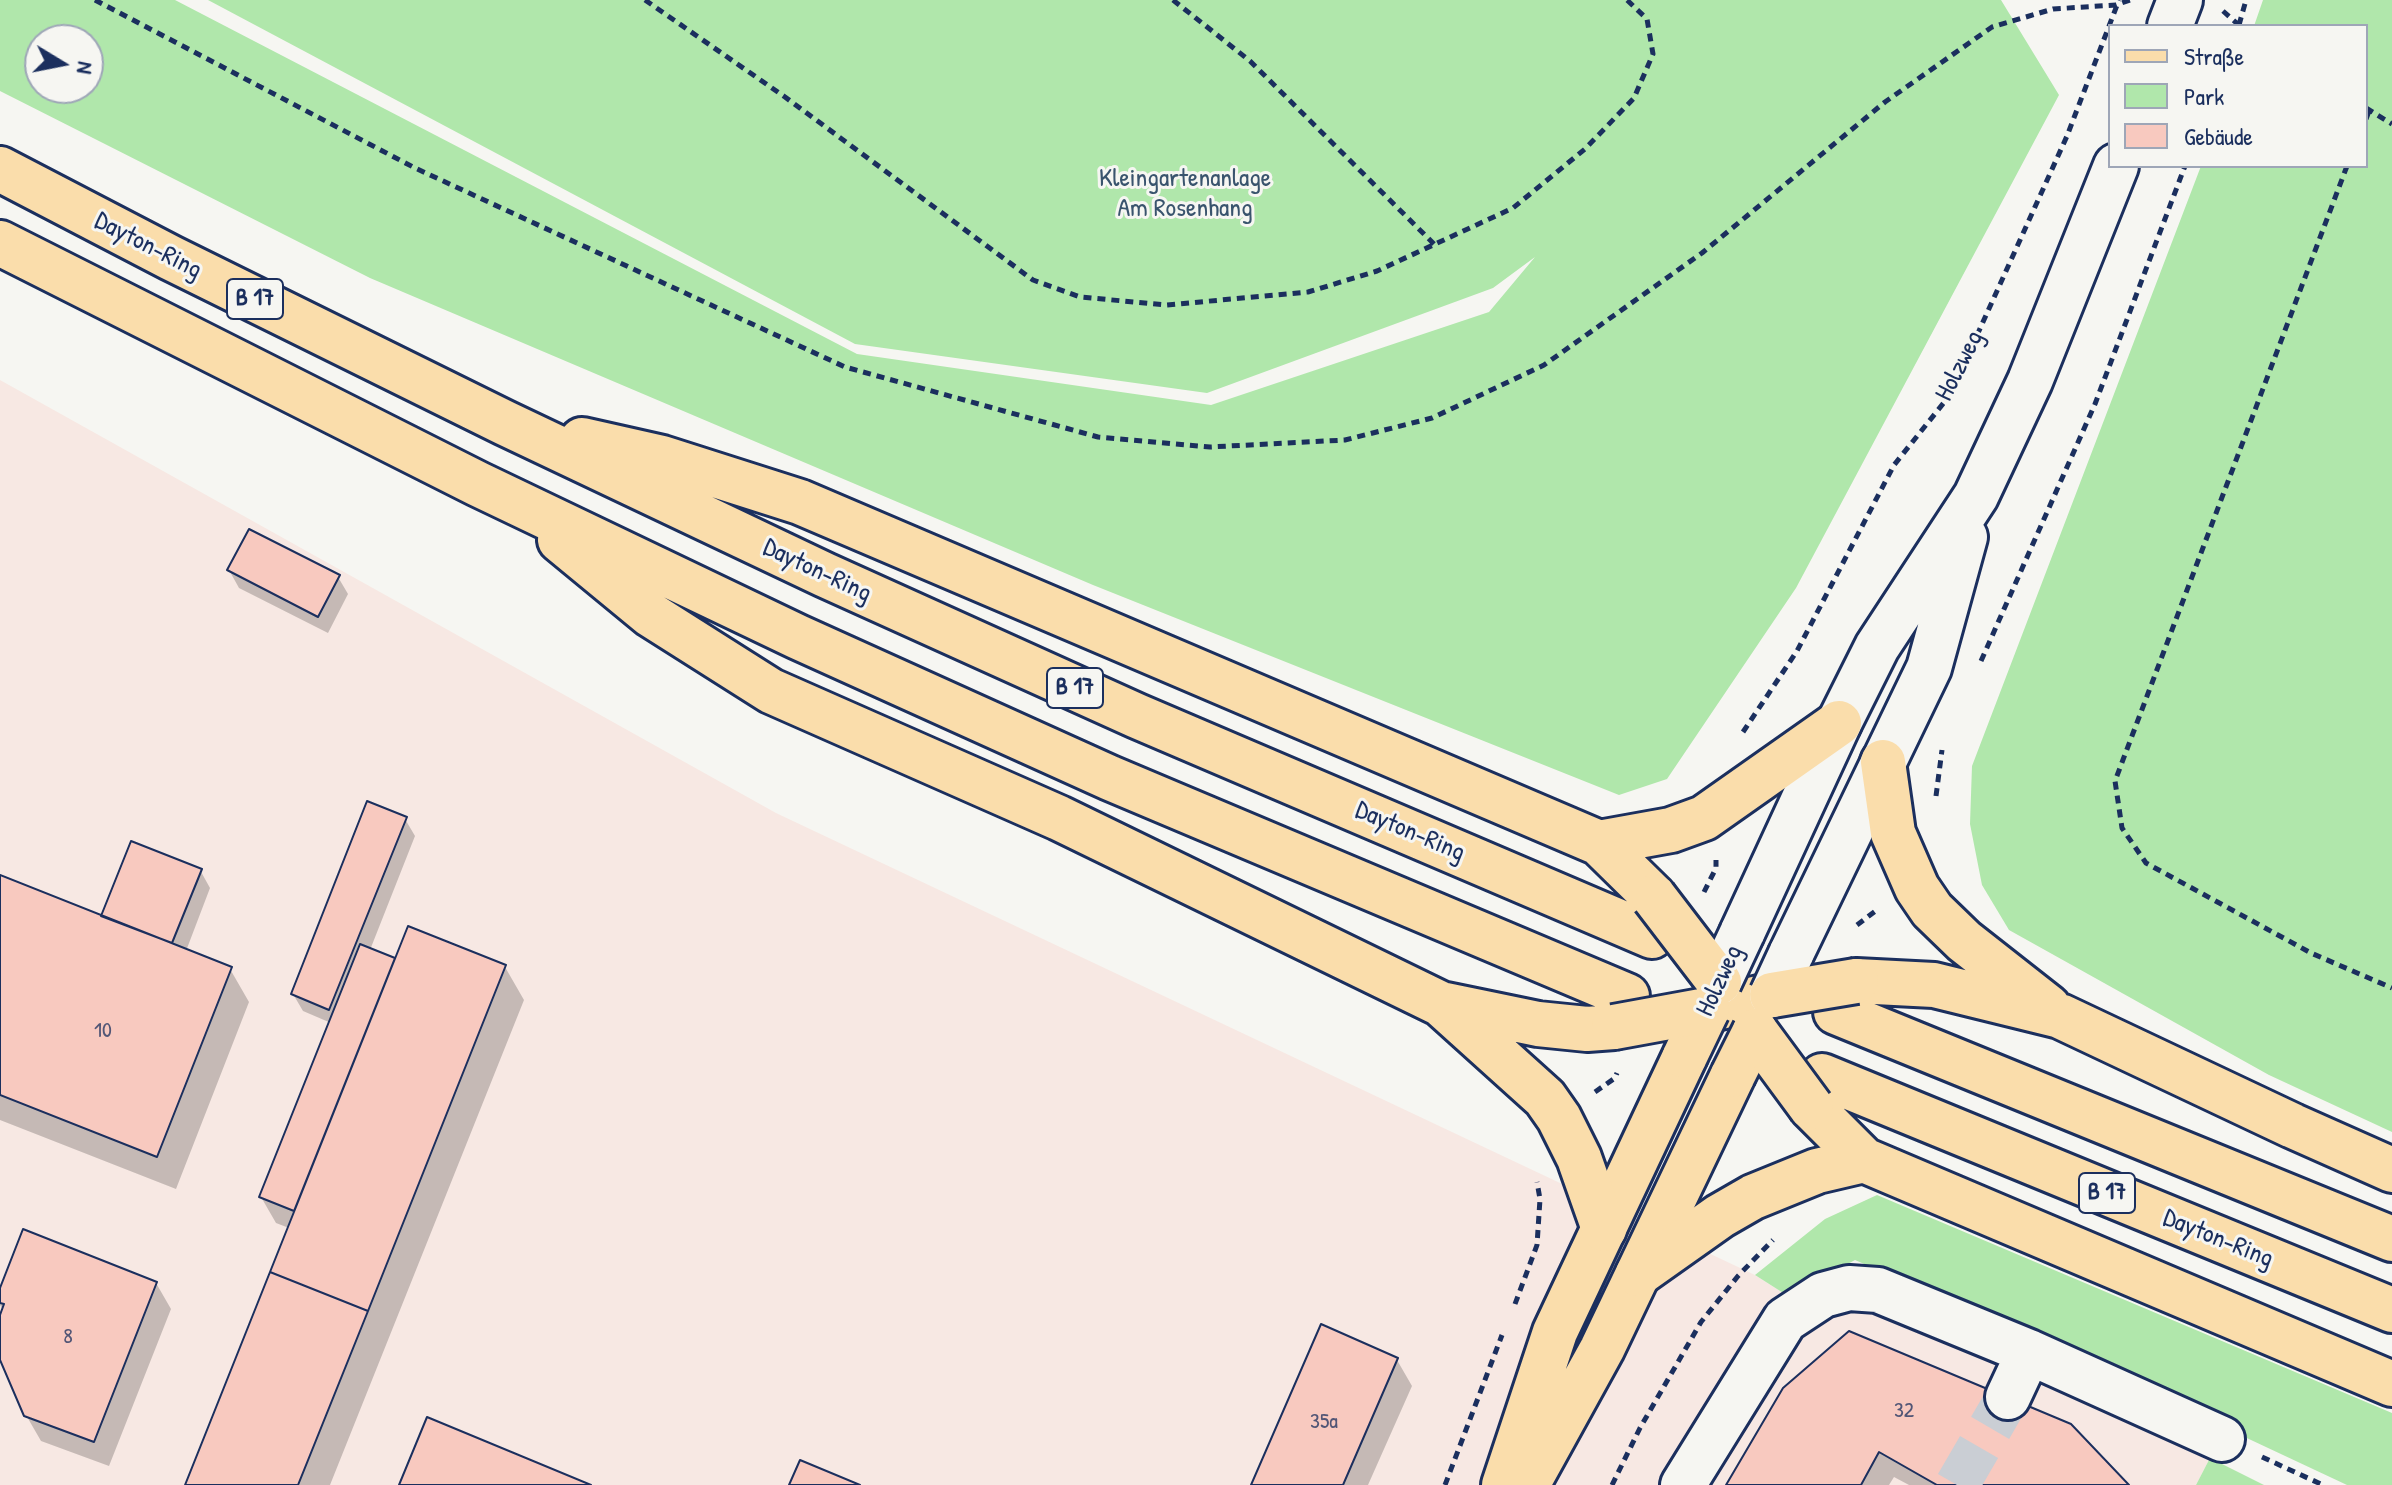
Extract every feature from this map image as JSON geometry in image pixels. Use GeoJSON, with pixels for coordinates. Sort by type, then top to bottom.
{"type":"FeatureCollection","features":[{"type":"Feature","properties":{"kind":"main road","name":"Dayton-Ring"},"geometry":{"type":"LineString","coordinates":[[0,169],[171,258],[505,423],[825,575],[1123,709],[1653,916]]}},
{"type":"Feature","properties":{"kind":"main road","name":"B 17"},"geometry":{"type":"LineString","coordinates":[[0,243],[509,498],[798,637],[1110,778],[1621,1029]]}},
{"type":"Feature","properties":{"kind":"main road"},"geometry":{"type":"LineString","coordinates":[[505,423],[662,458],[800,502],[1599,843],[1653,916],[1816,1091],[1864,1160],[2392,1384]]}},
{"type":"Feature","properties":{"kind":"main road"},"geometry":{"type":"LineString","coordinates":[[509,498],[651,615],[771,691],[1059,818],[1441,1004],[1538,1024],[1621,1029],[1737,1004],[1846,996],[1934,985],[2060,1016],[2392,1170]]}},
{"type":"Feature","properties":{"kind":"main road"},"geometry":{"type":"LineString","coordinates":[[1599,843],[1671,830],[1704,818],[1839,723]]}},
{"type":"Feature","properties":{"kind":"main road"},"geometry":{"type":"LineString","coordinates":[[1883,762],[1893,833],[1917,888],[1932,910],[1964,941],[2060,1016]]}},
{"type":"Feature","properties":{"kind":"main road","name":"B 17"},"geometry":{"type":"LineString","coordinates":[[1846,996],[2392,1239]]}},
{"type":"Feature","properties":{"kind":"main road"},"geometry":{"type":"LineString","coordinates":[[1441,1004],[1545,1098],[1579,1158],[1604,1229]]}},
{"type":"Feature","properties":{"kind":"main road","name":"Holzweg"},"geometry":{"type":"LineString","coordinates":[[1504,1485],[1555,1332],[1685,1056],[1737,1004]]}},
{"type":"Feature","properties":{"kind":"main road","name":"Holzweg"},"geometry":{"type":"LineString","coordinates":[[1527,1485],[1602,1349],[1733,1075],[1737,1004]]}},
{"type":"Feature","properties":{"kind":"main road","name":"Dayton-Ring"},"geometry":{"type":"LineString","coordinates":[[1816,1091],[2392,1310]]}},
{"type":"Feature","properties":{"kind":"main road"},"geometry":{"type":"LineString","coordinates":[[1638,1274],[1720,1216],[1773,1187],[1817,1171],[1864,1160]]}},
{"type":"Feature","properties":{"kind":"street"},"geometry":{"type":"LineString","coordinates":[[2171,24],[2180,0]]}},
{"type":"Feature","properties":{"kind":"street","name":"Holzweg"},"geometry":{"type":"LineString","coordinates":[[1737,1004],[1742,933],[1877,647],[1976,496],[2030,381],[2115,168]]}},
{"type":"Feature","properties":{"kind":"street","name":"Holzweg"},"geometry":{"type":"LineString","coordinates":[[1737,1004],[1791,954],[1929,668],[1976,496]]}},
{"type":"Feature","properties":{"kind":"street"},"geometry":{"type":"LineString","coordinates":[[1683,1485],[1785,1320],[1823,1295],[1849,1288],[1878,1290],[2029,1352],[2222,1439]]}},
{"type":"Feature","properties":{"kind":"street"},"geometry":{"type":"LineString","coordinates":[[2008,1397],[2029,1352]]}},
{"type":"Feature","properties":{"kind":"path"},"geometry":{"type":"LineString","coordinates":[[95,0],[415,168],[845,367],[1098,437],[1210,447],[1345,440],[1432,418],[1544,365],[1702,253],[1885,102],[1992,27],[2053,9],[2131,0]]}},
{"type":"Feature","properties":{"kind":"path"},"geometry":{"type":"LineString","coordinates":[[645,0],[785,97],[1033,280],[1080,297],[1167,305],[1308,292],[1377,271],[1513,208],[1585,149],[1634,98],[1653,54],[1647,19],[1627,0]]}},
{"type":"Feature","properties":{"kind":"path"},"geometry":{"type":"LineString","coordinates":[[1173,0],[1250,61],[1434,244]]}},
{"type":"Feature","properties":{"kind":"path"},"geometry":{"type":"LineString","coordinates":[[2240,24],[2246,0]]}},
{"type":"Feature","properties":{"kind":"path","name":"Holzweg"},"geometry":{"type":"LineString","coordinates":[[2110,24],[2118,2]]}},
{"type":"Feature","properties":{"kind":"path","name":"Holzweg"},"geometry":{"type":"LineString","coordinates":[[1740,736],[1797,651],[1894,465],[1950,395],[2067,136],[2108,28]]}},
{"type":"Feature","properties":{"kind":"path"},"geometry":{"type":"LineString","coordinates":[[2368,110],[2392,124]]}},
{"type":"Feature","properties":{"kind":"path"},"geometry":{"type":"LineString","coordinates":[[1980,662],[2095,404],[2184,168]]}},
{"type":"Feature","properties":{"kind":"path"},"geometry":{"type":"LineString","coordinates":[[2346,168],[2115,781],[2122,828],[2146,863],[2311,953],[2392,988]]}},
{"type":"Feature","properties":{"kind":"path"},"geometry":{"type":"LineString","coordinates":[[1938,808],[1936,795],[1942,748]]}},
{"type":"Feature","properties":{"kind":"path"},"geometry":{"type":"LineString","coordinates":[[1699,902],[1716,868],[1717,845],[1704,818]]}},
{"type":"Feature","properties":{"kind":"path"},"geometry":{"type":"LineString","coordinates":[[1852,931],[1869,913],[1917,888]]}},
{"type":"Feature","properties":{"kind":"path"},"geometry":{"type":"LineString","coordinates":[[1559,1118],[1615,1078],[1621,1029]]}},
{"type":"Feature","properties":{"kind":"path"},"geometry":{"type":"LineString","coordinates":[[1510,1316],[1537,1245],[1540,1199],[1535,1173]]}},
{"type":"Feature","properties":{"kind":"path"},"geometry":{"type":"LineString","coordinates":[[1612,1485],[1640,1428],[1701,1322],[1738,1276],[1783,1229],[1787,1218],[1773,1187]]}},
{"type":"Feature","properties":{"kind":"path"},"geometry":{"type":"LineString","coordinates":[[1445,1485],[1504,1330]]}},
{"type":"Feature","properties":{"kind":"path"},"geometry":{"type":"LineString","coordinates":[[2222,1439],[2323,1485]]}},
{"type":"Feature","properties":{"kind":"shaded area"},"geometry":{"type":"Polygon","coordinates":[[[0,380],[776,813],[1755,1275],[1788,1296],[1871,1306],[2210,1458],[2196,1485],[0,1485],[0,380]]]}},
{"type":"Feature","properties":{"kind":"green space","name":"Kleingartenanlage Am Rosenhang"},"geometry":{"type":"Polygon","coordinates":[[[0,0],[175,0],[857,354],[1211,405],[1489,312],[1535,257],[1493,288],[1207,393],[855,344],[208,0],[2001,0],[2059,95],[1796,588],[1667,779],[1619,795],[1093,585],[370,278],[26,104],[104,104],[104,24],[24,24],[24,103],[0,91],[0,0]]]}},
{"type":"Feature","properties":{"kind":"green space"},"geometry":{"type":"Polygon","coordinates":[[[2263,0],[2392,0],[2392,1132],[2269,1075],[2009,930],[1982,885],[1970,824],[1972,766],[2200,168],[2368,168],[2368,24],[2255,24],[2263,0]]]}},
{"type":"Feature","properties":{"kind":"green space"},"geometry":{"type":"Polygon","coordinates":[[[1877,1195],[2392,1413],[2392,1485],[2347,1485],[2010,1327],[1855,1260],[1788,1296],[1755,1275],[1825,1219],[1877,1195]]]}},
{"type":"Feature","properties":{"kind":"green space"},"geometry":{"type":"Polygon","coordinates":[[[2210,1458],[2264,1485],[2196,1485],[2210,1458]]]}},
{"type":"Feature","properties":{"kind":"building"},"geometry":{"type":"Polygon","coordinates":[[[249,529],[340,575],[318,617],[227,570],[249,529]]]}},
{"type":"Feature","properties":{"kind":"building"},"geometry":{"type":"Polygon","coordinates":[[[367,801],[407,817],[329,1010],[291,994],[367,801]]]}},
{"type":"Feature","properties":{"kind":"building"},"geometry":{"type":"Polygon","coordinates":[[[131,841],[202,869],[172,943],[101,916],[131,841]]]}},
{"type":"Feature","properties":{"kind":"building"},"geometry":{"type":"Polygon","coordinates":[[[0,875],[232,967],[157,1157],[0,1095],[0,875]]]}},
{"type":"Feature","properties":{"kind":"building"},"geometry":{"type":"Polygon","coordinates":[[[408,926],[506,965],[368,1311],[270,1272],[408,926]]]}},
{"type":"Feature","properties":{"kind":"building"},"geometry":{"type":"Polygon","coordinates":[[[360,944],[395,958],[294,1211],[259,1197],[360,944]]]}},
{"type":"Feature","properties":{"kind":"building"},"geometry":{"type":"Polygon","coordinates":[[[23,1229],[157,1282],[94,1442],[24,1416],[0,1360],[0,1315],[4,1304],[0,1303],[0,1288],[23,1229]]]}},
{"type":"Feature","properties":{"kind":"building"},"geometry":{"type":"Polygon","coordinates":[[[270,1272],[368,1311],[298,1485],[185,1485],[270,1272]]]}},
{"type":"Feature","properties":{"kind":"building"},"geometry":{"type":"Polygon","coordinates":[[[1321,1324],[1398,1358],[1343,1485],[1251,1485],[1321,1324]]]}},
{"type":"Feature","properties":{"kind":"building"},"geometry":{"type":"Polygon","coordinates":[[[1849,1331],[2071,1424],[2129,1485],[1937,1485],[1879,1452],[1861,1485],[1726,1485],[1783,1388],[1849,1331]]]}},
{"type":"Feature","properties":{"kind":"building"},"geometry":{"type":"Polygon","coordinates":[[[427,1417],[591,1485],[399,1485],[427,1417]]]}},
{"type":"Feature","properties":{"kind":"building"},"geometry":{"type":"Polygon","coordinates":[[[800,1460],[860,1485],[789,1485],[800,1460]]]}},
{"type":"Feature","properties":{"kind":"tunnel"},"geometry":{"type":"LineString","coordinates":[[1957,1485],[2008,1397]]}}]}
